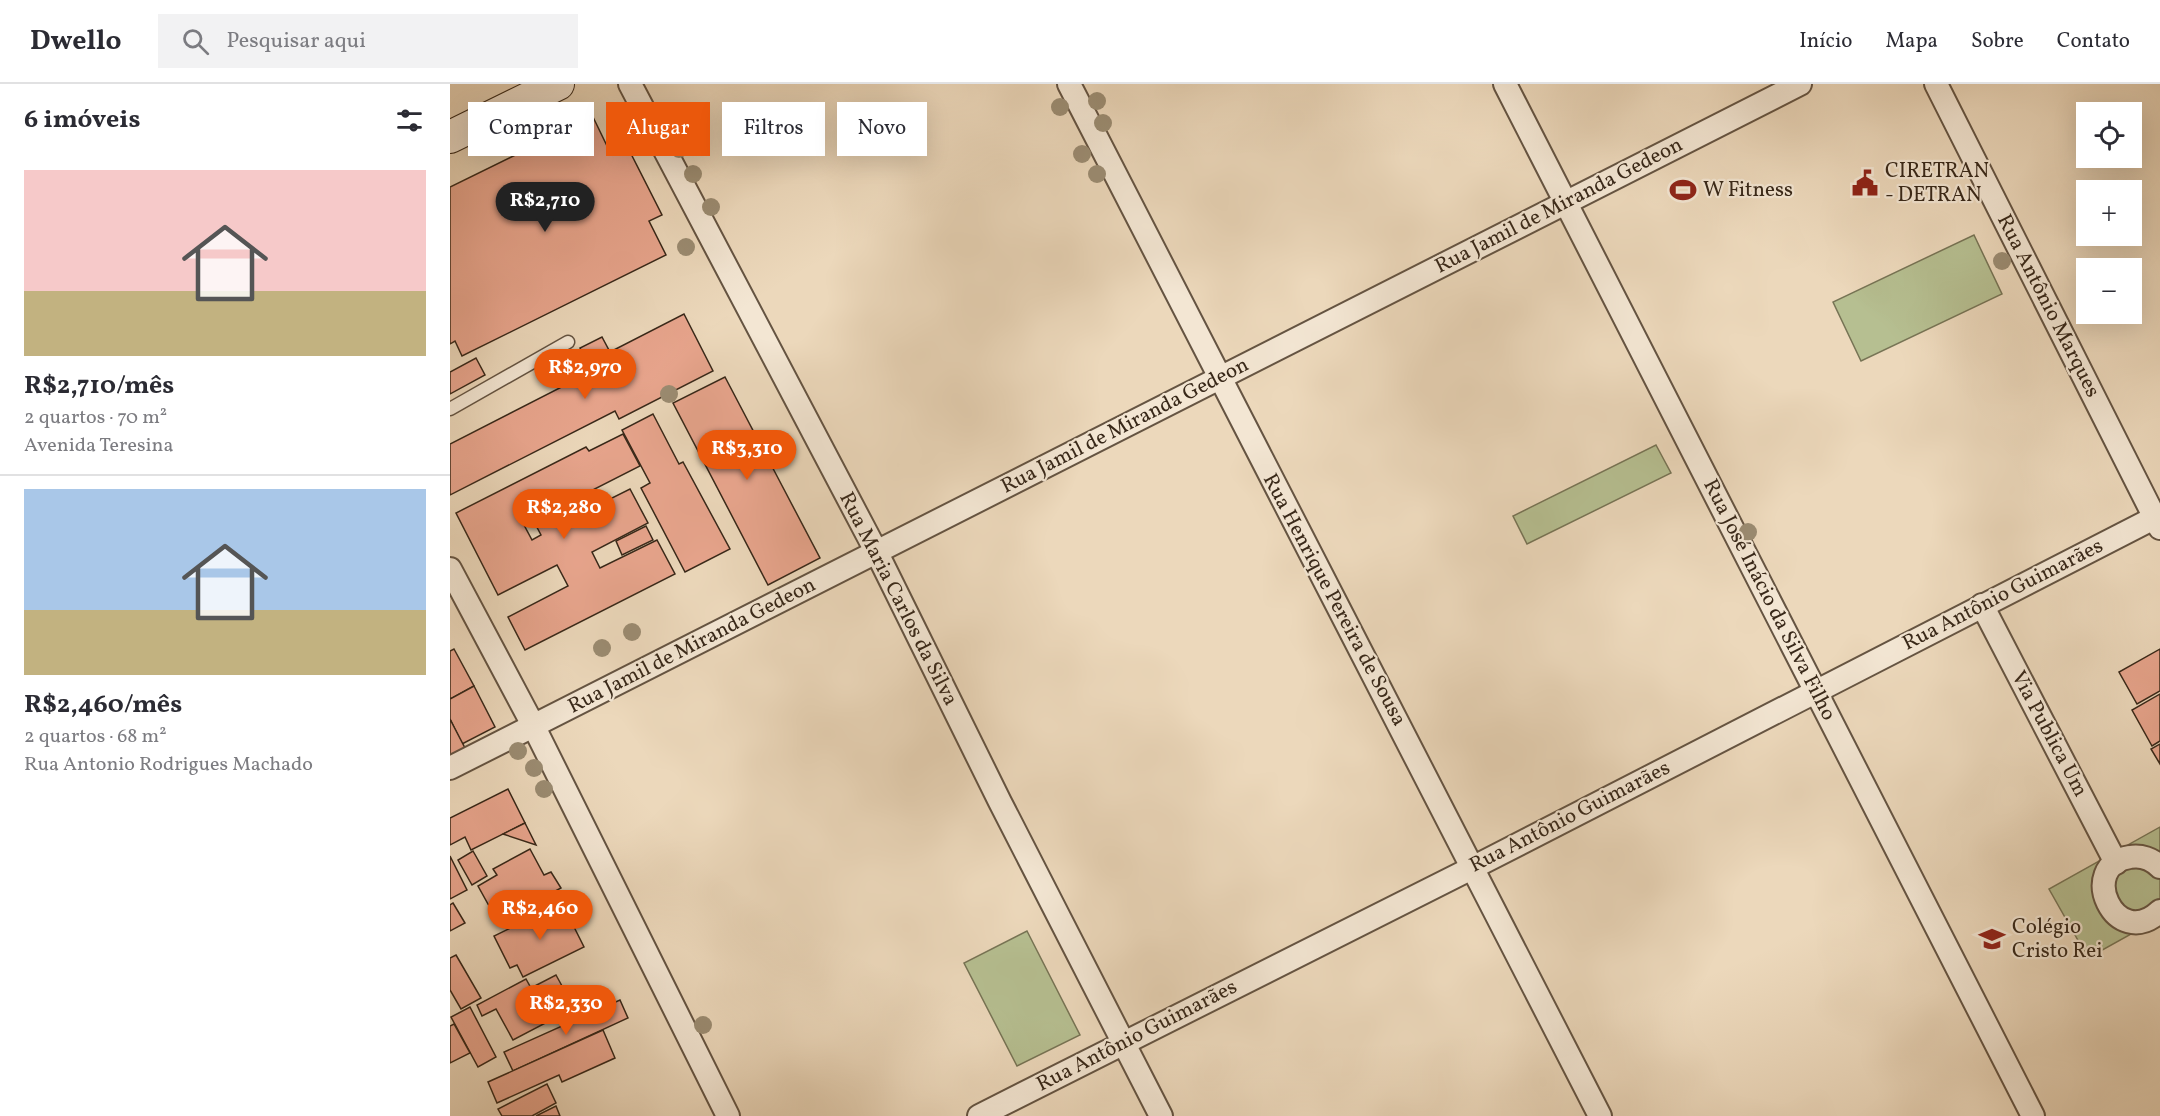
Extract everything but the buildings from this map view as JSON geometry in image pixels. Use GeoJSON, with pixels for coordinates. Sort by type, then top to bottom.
{"type":"FeatureCollection","features":[{"type":"Feature","properties":{"kind":"main road"},"geometry":{"type":"LineString","coordinates":[[450,137],[558,84]]}},
{"type":"Feature","properties":{"kind":"street","name":"Rua Maria Carlos da Silva"},"geometry":{"type":"LineString","coordinates":[[630,84],[877,553],[1005,813],[1161,1116]]}},
{"type":"Feature","properties":{"kind":"street","name":"Rua Henrique Pereira de Sousa"},"geometry":{"type":"LineString","coordinates":[[1069,84],[1218,378],[1474,867],[1599,1116]]}},
{"type":"Feature","properties":{"kind":"street","name":"Rua José Inácio da Silva Filho"},"geometry":{"type":"LineString","coordinates":[[1505,84],[2033,1116]]}},
{"type":"Feature","properties":{"kind":"street","name":"Rua Jamil de Miranda Gedeon"},"geometry":{"type":"LineString","coordinates":[[450,768],[1800,84]]}},
{"type":"Feature","properties":{"kind":"street","name":"Rua Antônio Marques"},"geometry":{"type":"LineString","coordinates":[[1936,84],[2158,520]]}},
{"type":"Feature","properties":{"kind":"street","name":"Rua Antônio Guimarães"},"geometry":{"type":"LineString","coordinates":[[980,1116],[1474,867],[1982,605],[2158,520]]}},
{"type":"Feature","properties":{"kind":"street"},"geometry":{"type":"LineString","coordinates":[[450,569],[533,725],[728,1116]]}},
{"type":"Feature","properties":{"kind":"street","name":"Via Publica Um"},"geometry":{"type":"LineString","coordinates":[[1982,605],[2116,863]]}},
{"type":"Feature","properties":{"kind":"street"},"geometry":{"type":"LineString","coordinates":[[2160,867],[2146,858],[2136,856],[2126,858],[2116,863],[2109,871],[2104,881],[2103,892],[2106,903],[2122,919],[2133,922],[2144,921],[2160,911]]}},
{"type":"Feature","properties":{"kind":"lane"},"geometry":{"type":"LineString","coordinates":[[450,409],[568,342]]}},
{"type":"Feature","properties":{"kind":"green space"},"geometry":{"type":"Polygon","coordinates":[[[1974,235],[2002,294],[1861,361],[1833,302],[1974,235]]]}},
{"type":"Feature","properties":{"kind":"green space"},"geometry":{"type":"Polygon","coordinates":[[[1656,445],[1671,473],[1527,544],[1513,516],[1656,445]]]}},
{"type":"Feature","properties":{"kind":"green space"},"geometry":{"type":"Polygon","coordinates":[[[2160,827],[2160,918],[2088,958],[2049,889],[2160,827]]]}},
{"type":"Feature","properties":{"kind":"green space"},"geometry":{"type":"Polygon","coordinates":[[[1027,931],[1080,1035],[1017,1066],[964,963],[1027,931]]]}},
{"type":"Feature","properties":{"kind":"place","name":"CIRETRAN - DETRAN"},"geometry":{"type":"Point","coordinates":[1865,183]}},
{"type":"Feature","properties":{"kind":"place","name":"W Fitness"},"geometry":{"type":"Point","coordinates":[1683,190]}},
{"type":"Feature","properties":{"kind":"place","name":"Colégio Cristo Rei"},"geometry":{"type":"Point","coordinates":[1992,939]}}]}
